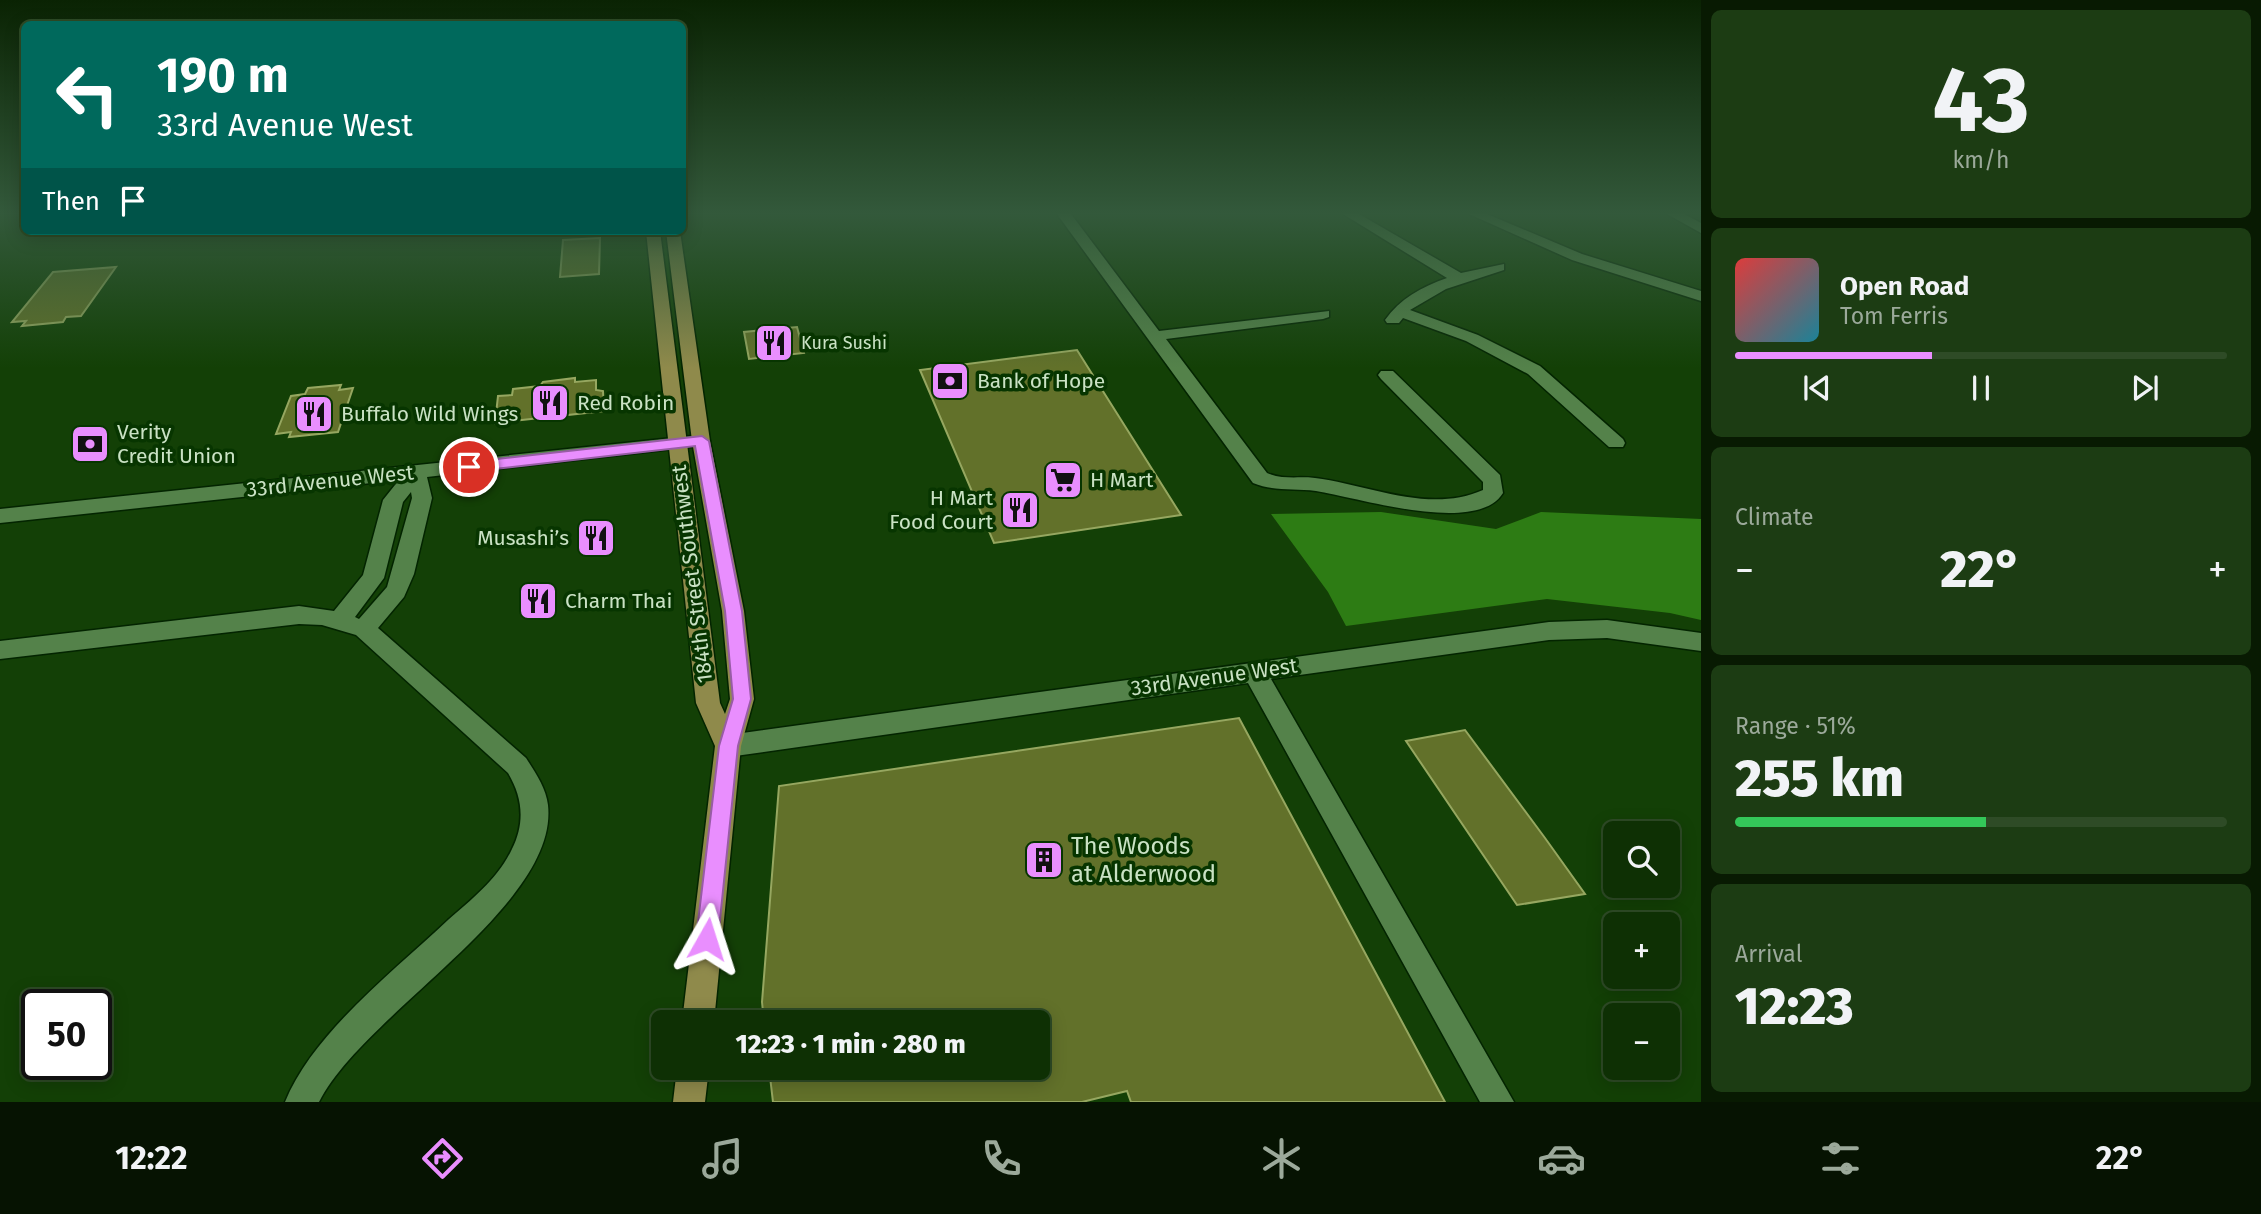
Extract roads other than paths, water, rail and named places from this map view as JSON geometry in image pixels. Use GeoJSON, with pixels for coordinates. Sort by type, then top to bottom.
{"type":"FeatureCollection","features":[{"type":"Feature","properties":{"kind":"main road","name":"184th Street Southwest"},"geometry":{"type":"LineString","coordinates":[[657,265],[708,703],[728,746]]}},
{"type":"Feature","properties":{"kind":"main road"},"geometry":{"type":"LineString","coordinates":[[661,305],[670,295],[667,265]]}},
{"type":"Feature","properties":{"kind":"main road","name":"184th Street Southwest"},"geometry":{"type":"LineString","coordinates":[[677,265],[702,441],[733,611],[742,699],[728,746],[699,1010]]}},
{"type":"Feature","properties":{"kind":"main road"},"geometry":{"type":"LineString","coordinates":[[689,1102],[692,1080]]}},
{"type":"Feature","properties":{"kind":"street"},"geometry":{"type":"LineString","coordinates":[[1106,265],[1260,478],[1278,486],[1310,484],[1408,503],[1450,507],[1478,503],[1493,493],[1493,480],[1387,375]]}},
{"type":"Feature","properties":{"kind":"street"},"geometry":{"type":"LineString","coordinates":[[1437,265],[1458,278]]}},
{"type":"Feature","properties":{"kind":"street"},"geometry":{"type":"LineString","coordinates":[[1604,265],[1701,296]]}},
{"type":"Feature","properties":{"kind":"street"},"geometry":{"type":"LineString","coordinates":[[1499,267],[1458,278],[1395,316],[1472,338],[1534,370],[1616,443]]}},
{"type":"Feature","properties":{"kind":"street"},"geometry":{"type":"LineString","coordinates":[[1155,336],[1323,314]]}},
{"type":"Feature","properties":{"kind":"street","name":"33rd Avenue West"},"geometry":{"type":"LineString","coordinates":[[0,516],[702,441]]}},
{"type":"Feature","properties":{"kind":"street"},"geometry":{"type":"LineString","coordinates":[[352,624],[396,591],[403,574],[422,498],[416,472]]}},
{"type":"Feature","properties":{"kind":"street"},"geometry":{"type":"LineString","coordinates":[[0,650],[299,615],[352,624],[513,758],[527,776],[534,799],[534,827],[524,860],[506,887],[357,1031],[311,1081],[301,1102]]}},
{"type":"Feature","properties":{"kind":"street","name":"33rd Avenue West"},"geometry":{"type":"LineString","coordinates":[[728,746],[1549,631],[1607,629],[1701,642]]}},
{"type":"Feature","properties":{"kind":"street"},"geometry":{"type":"LineString","coordinates":[[1254,671],[1498,1102]]}},
{"type":"Feature","properties":{"kind":"place","name":"Kura Sushi"},"geometry":{"type":"Point","coordinates":[774,343]}},
{"type":"Feature","properties":{"kind":"place","name":"Bank of Hope"},"geometry":{"type":"Point","coordinates":[950,381]}},
{"type":"Feature","properties":{"kind":"place","name":"Red Robin"},"geometry":{"type":"Point","coordinates":[550,403]}},
{"type":"Feature","properties":{"kind":"place","name":"Buffalo Wild Wings"},"geometry":{"type":"Point","coordinates":[314,414]}},
{"type":"Feature","properties":{"kind":"place","name":"Verity Credit Union"},"geometry":{"type":"Point","coordinates":[90,444]}},
{"type":"Feature","properties":{"kind":"place","name":"H Mart"},"geometry":{"type":"Point","coordinates":[1063,480]}},
{"type":"Feature","properties":{"kind":"place","name":"H Mart Food Court"},"geometry":{"type":"Point","coordinates":[1020,510]}},
{"type":"Feature","properties":{"kind":"place","name":"Musashi’s"},"geometry":{"type":"Point","coordinates":[596,538]}},
{"type":"Feature","properties":{"kind":"place","name":"Charm Thai"},"geometry":{"type":"Point","coordinates":[538,601]}},
{"type":"Feature","properties":{"kind":"place","name":"The Woods at Alderwood"},"geometry":{"type":"Point","coordinates":[1044,860]}}]}
